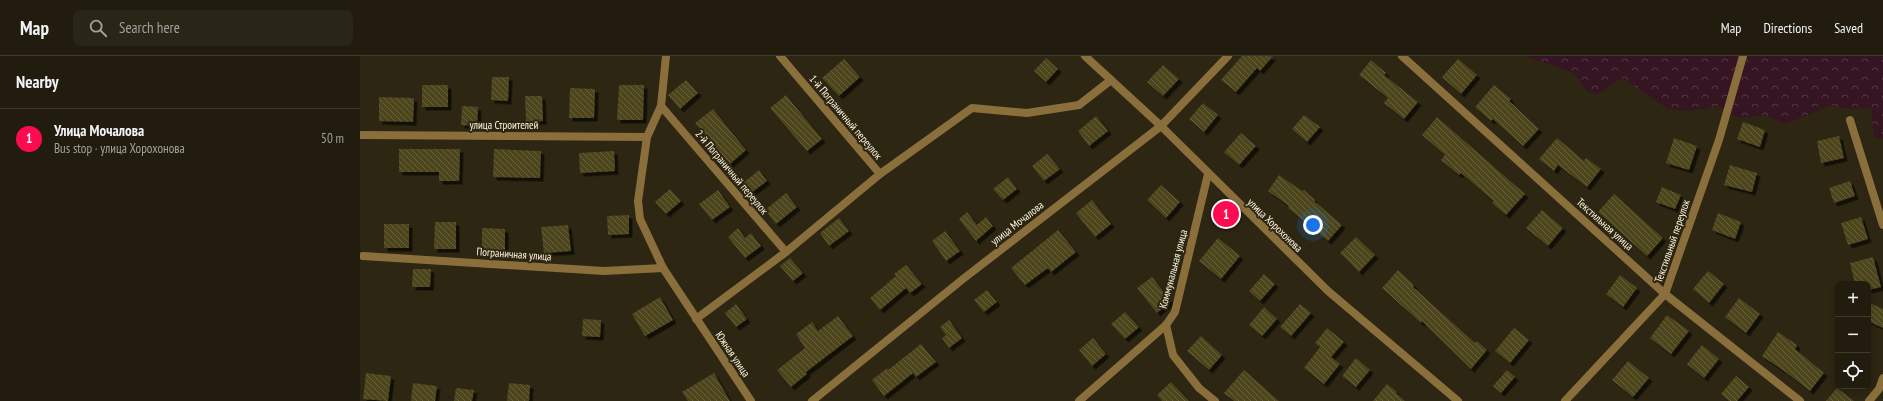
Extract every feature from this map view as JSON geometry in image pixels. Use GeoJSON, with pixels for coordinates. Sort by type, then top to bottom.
{"type":"FeatureCollection","features":[{"type":"Feature","properties":{"kind":"street"},"geometry":{"type":"LineString","coordinates":[[662,106],[666,56]]}},
{"type":"Feature","properties":{"kind":"street","name":"1-й Пограничный переулок"},"geometry":{"type":"LineString","coordinates":[[780,56],[880,174]]}},
{"type":"Feature","properties":{"kind":"street","name":"улица Хорохонова"},"geometry":{"type":"LineString","coordinates":[[1085,56],[1161,126],[1328,291],[1458,401]]}},
{"type":"Feature","properties":{"kind":"street","name":"улица Мочалова"},"geometry":{"type":"LineString","coordinates":[[812,401],[963,279],[1161,126],[1228,56]]}},
{"type":"Feature","properties":{"kind":"street","name":"Текстильная улица"},"geometry":{"type":"LineString","coordinates":[[1402,56],[1666,294],[1800,401]]}},
{"type":"Feature","properties":{"kind":"street","name":"Текстильный переулок"},"geometry":{"type":"LineString","coordinates":[[1565,401],[1666,294],[1719,140],[1743,56]]}},
{"type":"Feature","properties":{"kind":"street"},"geometry":{"type":"LineString","coordinates":[[696,319],[786,252],[880,174],[972,108],[1027,113],[1079,105],[1110,80]]}},
{"type":"Feature","properties":{"kind":"street","name":"Южная улица"},"geometry":{"type":"LineString","coordinates":[[662,106],[647,137],[638,201],[640,218],[663,268],[751,401]]}},
{"type":"Feature","properties":{"kind":"street","name":"2-й Пограничный переулок"},"geometry":{"type":"LineString","coordinates":[[662,106],[786,252]]}},
{"type":"Feature","properties":{"kind":"street"},"geometry":{"type":"LineString","coordinates":[[1850,120],[1883,225]]}},
{"type":"Feature","properties":{"kind":"street","name":"улица Строителей"},"geometry":{"type":"LineString","coordinates":[[360,135],[647,137]]}},
{"type":"Feature","properties":{"kind":"street","name":"Коммунальная улица"},"geometry":{"type":"LineString","coordinates":[[1079,401],[1166,325],[1175,312],[1208,174]]}},
{"type":"Feature","properties":{"kind":"street","name":"Пограничная улица"},"geometry":{"type":"LineString","coordinates":[[363,256],[604,271],[663,268]]}},
{"type":"Feature","properties":{"kind":"street"},"geometry":{"type":"LineString","coordinates":[[1166,325],[1173,355],[1199,388],[1215,401]]}},
{"type":"Feature","properties":{"kind":"street"},"geometry":{"type":"LineString","coordinates":[[1869,401],[1879,389],[1883,378]]}},
{"type":"Feature","properties":{"kind":"green space"},"geometry":{"type":"Polygon","coordinates":[[[1524,56],[1883,56],[1883,139],[1874,137],[1871,108],[1848,109],[1831,105],[1786,124],[1764,115],[1739,118],[1717,106],[1690,111],[1668,109],[1622,78],[1597,95],[1587,91],[1574,73],[1524,56]]]}},
{"type":"Feature","properties":{"kind":"building"},"geometry":{"type":"Polygon","coordinates":[[[1242,56],[1273,56],[1260,71],[1257,68],[1236,92],[1221,80],[1242,56]]]}},
{"type":"Feature","properties":{"kind":"building"},"geometry":{"type":"Polygon","coordinates":[[[1046,58],[1058,69],[1046,82],[1034,71],[1046,58]]]}},
{"type":"Feature","properties":{"kind":"building"},"geometry":{"type":"Polygon","coordinates":[[[844,59],[860,77],[839,96],[822,78],[844,59]]]}},
{"type":"Feature","properties":{"kind":"building"},"geometry":{"type":"Polygon","coordinates":[[[1458,59],[1477,75],[1461,94],[1442,77],[1458,59]]]}},
{"type":"Feature","properties":{"kind":"building"},"geometry":{"type":"Polygon","coordinates":[[[1371,60],[1386,73],[1384,75],[1418,102],[1404,119],[1384,103],[1388,98],[1359,75],[1371,60]]]}},
{"type":"Feature","properties":{"kind":"building"},"geometry":{"type":"Polygon","coordinates":[[[1163,65],[1179,79],[1163,96],[1147,82],[1163,65]]]}},
{"type":"Feature","properties":{"kind":"building"},"geometry":{"type":"Polygon","coordinates":[[[492,77],[509,77],[508,101],[491,100],[492,77]]]}},
{"type":"Feature","properties":{"kind":"building"},"geometry":{"type":"Polygon","coordinates":[[[686,80],[698,93],[680,109],[668,95],[686,80]]]}},
{"type":"Feature","properties":{"kind":"building"},"geometry":{"type":"Polygon","coordinates":[[[422,85],[448,85],[448,107],[422,107],[422,85]]]}},
{"type":"Feature","properties":{"kind":"building"},"geometry":{"type":"Polygon","coordinates":[[[619,85],[644,85],[643,120],[617,120],[619,85]]]}},
{"type":"Feature","properties":{"kind":"building"},"geometry":{"type":"Polygon","coordinates":[[[1494,85],[1511,99],[1509,101],[1539,129],[1523,146],[1493,119],[1491,121],[1475,107],[1494,85]]]}},
{"type":"Feature","properties":{"kind":"building"},"geometry":{"type":"Polygon","coordinates":[[[570,88],[595,89],[594,118],[569,118],[570,88]]]}},
{"type":"Feature","properties":{"kind":"building"},"geometry":{"type":"Polygon","coordinates":[[[786,95],[822,139],[807,151],[770,108],[786,95]]]}},
{"type":"Feature","properties":{"kind":"building"},"geometry":{"type":"Polygon","coordinates":[[[525,96],[542,96],[543,121],[526,122],[525,96]]]}},
{"type":"Feature","properties":{"kind":"building"},"geometry":{"type":"Polygon","coordinates":[[[379,97],[414,98],[413,122],[379,121],[379,97]]]}},
{"type":"Feature","properties":{"kind":"building"},"geometry":{"type":"Polygon","coordinates":[[[1203,103],[1218,115],[1204,132],[1189,119],[1203,103]]]}},
{"type":"Feature","properties":{"kind":"building"},"geometry":{"type":"Polygon","coordinates":[[[462,106],[478,107],[477,126],[461,125],[462,106]]]}},
{"type":"Feature","properties":{"kind":"building"},"geometry":{"type":"Polygon","coordinates":[[[713,109],[746,150],[730,164],[695,123],[713,109]]]}},
{"type":"Feature","properties":{"kind":"building"},"geometry":{"type":"Polygon","coordinates":[[[1304,115],[1320,127],[1307,142],[1292,129],[1304,115]]]}},
{"type":"Feature","properties":{"kind":"building"},"geometry":{"type":"Polygon","coordinates":[[[1096,116],[1108,131],[1089,146],[1078,131],[1096,116]]]}},
{"type":"Feature","properties":{"kind":"building"},"geometry":{"type":"Polygon","coordinates":[[[1437,117],[1525,194],[1506,215],[1492,203],[1494,201],[1461,173],[1459,175],[1441,160],[1445,155],[1422,135],[1437,117]]]}},
{"type":"Feature","properties":{"kind":"building"},"geometry":{"type":"Polygon","coordinates":[[[1743,122],[1765,130],[1760,147],[1737,139],[1743,122]]]}},
{"type":"Feature","properties":{"kind":"building"},"geometry":{"type":"Polygon","coordinates":[[[1241,133],[1256,146],[1239,165],[1224,152],[1241,133]]]}},
{"type":"Feature","properties":{"kind":"building"},"geometry":{"type":"Polygon","coordinates":[[[1839,136],[1844,158],[1821,163],[1817,141],[1839,136]]]}},
{"type":"Feature","properties":{"kind":"building"},"geometry":{"type":"Polygon","coordinates":[[[1557,138],[1584,161],[1586,158],[1601,169],[1587,187],[1558,165],[1554,171],[1539,159],[1557,138]]]}},
{"type":"Feature","properties":{"kind":"building"},"geometry":{"type":"Polygon","coordinates":[[[1674,138],[1697,146],[1689,170],[1666,163],[1674,138]]]}},
{"type":"Feature","properties":{"kind":"building"},"geometry":{"type":"Polygon","coordinates":[[[399,149],[460,149],[459,181],[439,181],[439,172],[399,172],[399,149]]]}},
{"type":"Feature","properties":{"kind":"building"},"geometry":{"type":"Polygon","coordinates":[[[494,149],[541,151],[540,178],[493,177],[494,149]]]}},
{"type":"Feature","properties":{"kind":"building"},"geometry":{"type":"Polygon","coordinates":[[[614,151],[615,171],[580,173],[579,153],[614,151]]]}},
{"type":"Feature","properties":{"kind":"building"},"geometry":{"type":"Polygon","coordinates":[[[1047,154],[1060,169],[1044,181],[1032,166],[1047,154]]]}},
{"type":"Feature","properties":{"kind":"building"},"geometry":{"type":"Polygon","coordinates":[[[1730,165],[1757,173],[1752,192],[1724,185],[1730,165]]]}},
{"type":"Feature","properties":{"kind":"building"},"geometry":{"type":"Polygon","coordinates":[[[759,170],[767,181],[751,193],[743,183],[759,170]]]}},
{"type":"Feature","properties":{"kind":"building"},"geometry":{"type":"Polygon","coordinates":[[[1279,175],[1302,191],[1304,190],[1315,200],[1314,201],[1342,225],[1328,241],[1288,208],[1289,206],[1268,191],[1279,175]]]}},
{"type":"Feature","properties":{"kind":"building"},"geometry":{"type":"Polygon","coordinates":[[[1008,177],[1017,189],[1003,200],[993,189],[1008,177]]]}},
{"type":"Feature","properties":{"kind":"building"},"geometry":{"type":"Polygon","coordinates":[[[1850,181],[1855,196],[1834,203],[1829,188],[1850,181]]]}},
{"type":"Feature","properties":{"kind":"building"},"geometry":{"type":"Polygon","coordinates":[[[1161,185],[1180,202],[1166,218],[1147,200],[1161,185]]]}},
{"type":"Feature","properties":{"kind":"building"},"geometry":{"type":"Polygon","coordinates":[[[1662,187],[1681,195],[1675,209],[1656,202],[1662,187]]]}},
{"type":"Feature","properties":{"kind":"building"},"geometry":{"type":"Polygon","coordinates":[[[670,189],[681,201],[666,214],[655,202],[670,189]]]}},
{"type":"Feature","properties":{"kind":"building"},"geometry":{"type":"Polygon","coordinates":[[[718,190],[730,207],[712,220],[699,204],[718,190]]]}},
{"type":"Feature","properties":{"kind":"building"},"geometry":{"type":"Polygon","coordinates":[[[786,193],[797,207],[776,224],[765,210],[786,193]]]}},
{"type":"Feature","properties":{"kind":"building"},"geometry":{"type":"Polygon","coordinates":[[[1614,194],[1663,238],[1647,256],[1598,212],[1614,194]]]}},
{"type":"Feature","properties":{"kind":"building"},"geometry":{"type":"Polygon","coordinates":[[[1092,200],[1111,224],[1095,237],[1076,213],[1092,200]]]}},
{"type":"Feature","properties":{"kind":"building"},"geometry":{"type":"Polygon","coordinates":[[[1542,210],[1563,228],[1548,246],[1526,228],[1542,210]]]}},
{"type":"Feature","properties":{"kind":"building"},"geometry":{"type":"Polygon","coordinates":[[[967,212],[977,225],[986,217],[993,226],[976,241],[959,219],[967,212]]]}},
{"type":"Feature","properties":{"kind":"building"},"geometry":{"type":"Polygon","coordinates":[[[1718,213],[1741,222],[1735,239],[1712,230],[1718,213]]]}},
{"type":"Feature","properties":{"kind":"building"},"geometry":{"type":"Polygon","coordinates":[[[629,215],[629,234],[608,235],[607,216],[629,215]]]}},
{"type":"Feature","properties":{"kind":"building"},"geometry":{"type":"Polygon","coordinates":[[[1861,217],[1868,239],[1848,245],[1841,223],[1861,217]]]}},
{"type":"Feature","properties":{"kind":"building"},"geometry":{"type":"Polygon","coordinates":[[[839,218],[849,231],[829,246],[820,233],[839,218]]]}},
{"type":"Feature","properties":{"kind":"building"},"geometry":{"type":"Polygon","coordinates":[[[435,222],[456,222],[456,249],[434,249],[435,222]]]}},
{"type":"Feature","properties":{"kind":"building"},"geometry":{"type":"Polygon","coordinates":[[[384,224],[409,224],[409,248],[384,248],[384,224]]]}},
{"type":"Feature","properties":{"kind":"building"},"geometry":{"type":"Polygon","coordinates":[[[568,225],[571,251],[544,253],[541,227],[568,225]]]}},
{"type":"Feature","properties":{"kind":"building"},"geometry":{"type":"Polygon","coordinates":[[[482,228],[505,229],[505,250],[482,250],[482,228]]]}},
{"type":"Feature","properties":{"kind":"building"},"geometry":{"type":"Polygon","coordinates":[[[738,228],[745,238],[751,233],[761,246],[745,258],[728,237],[738,228]]]}},
{"type":"Feature","properties":{"kind":"building"},"geometry":{"type":"Polygon","coordinates":[[[1058,230],[1076,252],[1051,272],[1048,268],[1025,285],[1011,268],[1058,230]]]}},
{"type":"Feature","properties":{"kind":"building"},"geometry":{"type":"Polygon","coordinates":[[[945,231],[960,251],[946,261],[932,241],[945,231]]]}},
{"type":"Feature","properties":{"kind":"building"},"geometry":{"type":"Polygon","coordinates":[[[1356,237],[1375,255],[1359,272],[1340,253],[1356,237]]]}},
{"type":"Feature","properties":{"kind":"building"},"geometry":{"type":"Polygon","coordinates":[[[1218,238],[1240,256],[1221,279],[1199,261],[1218,238]]]}},
{"type":"Feature","properties":{"kind":"building"},"geometry":{"type":"Polygon","coordinates":[[[1873,257],[1881,287],[1871,289],[1871,281],[1854,281],[1850,263],[1873,257]]]}},
{"type":"Feature","properties":{"kind":"building"},"geometry":{"type":"Polygon","coordinates":[[[790,258],[803,273],[793,281],[780,266],[790,258]]]}},
{"type":"Feature","properties":{"kind":"building"},"geometry":{"type":"Polygon","coordinates":[[[906,265],[922,284],[910,293],[906,288],[880,310],[870,298],[896,276],[894,274],[906,265]]]}},
{"type":"Feature","properties":{"kind":"building"},"geometry":{"type":"Polygon","coordinates":[[[413,269],[431,269],[430,287],[412,287],[413,269]]]}},
{"type":"Feature","properties":{"kind":"building"},"geometry":{"type":"Polygon","coordinates":[[[1398,270],[1414,285],[1413,287],[1475,343],[1477,341],[1487,350],[1471,369],[1422,321],[1421,323],[1382,288],[1398,270]]]}},
{"type":"Feature","properties":{"kind":"building"},"geometry":{"type":"Polygon","coordinates":[[[1708,271],[1724,284],[1709,303],[1693,289],[1708,271]]]}},
{"type":"Feature","properties":{"kind":"building"},"geometry":{"type":"Polygon","coordinates":[[[1264,274],[1275,284],[1260,301],[1249,291],[1264,274]]]}},
{"type":"Feature","properties":{"kind":"building"},"geometry":{"type":"Polygon","coordinates":[[[1620,275],[1637,288],[1623,307],[1606,294],[1620,275]]]}},
{"type":"Feature","properties":{"kind":"building"},"geometry":{"type":"Polygon","coordinates":[[[1152,277],[1171,301],[1157,313],[1137,288],[1152,277]]]}},
{"type":"Feature","properties":{"kind":"building"},"geometry":{"type":"Polygon","coordinates":[[[987,290],[997,302],[984,312],[974,300],[987,290]]]}},
{"type":"Feature","properties":{"kind":"building"},"geometry":{"type":"Polygon","coordinates":[[[660,297],[673,320],[645,336],[632,314],[660,297]]]}},
{"type":"Feature","properties":{"kind":"building"},"geometry":{"type":"Polygon","coordinates":[[[1739,298],[1760,314],[1746,333],[1725,317],[1739,298]]]}},
{"type":"Feature","properties":{"kind":"building"},"geometry":{"type":"Polygon","coordinates":[[[1871,303],[1883,309],[1883,328],[1871,322],[1871,303]]]}},
{"type":"Feature","properties":{"kind":"building"},"geometry":{"type":"Polygon","coordinates":[[[736,304],[747,319],[736,327],[725,313],[736,304]]]}},
{"type":"Feature","properties":{"kind":"building"},"geometry":{"type":"Polygon","coordinates":[[[1300,304],[1311,313],[1291,336],[1280,327],[1300,304]]]}},
{"type":"Feature","properties":{"kind":"building"},"geometry":{"type":"Polygon","coordinates":[[[1264,307],[1277,319],[1262,336],[1249,325],[1264,307]]]}},
{"type":"Feature","properties":{"kind":"building"},"geometry":{"type":"Polygon","coordinates":[[[1125,312],[1139,327],[1125,339],[1111,324],[1125,312]]]}},
{"type":"Feature","properties":{"kind":"building"},"geometry":{"type":"Polygon","coordinates":[[[1667,315],[1689,331],[1671,354],[1650,338],[1667,315]]]}},
{"type":"Feature","properties":{"kind":"building"},"geometry":{"type":"Polygon","coordinates":[[[838,316],[853,336],[806,372],[807,374],[791,387],[777,370],[805,348],[796,334],[812,322],[818,331],[838,316]]]}},
{"type":"Feature","properties":{"kind":"building"},"geometry":{"type":"Polygon","coordinates":[[[583,319],[601,320],[600,337],[582,336],[583,319]]]}},
{"type":"Feature","properties":{"kind":"building"},"geometry":{"type":"Polygon","coordinates":[[[949,320],[962,338],[949,348],[942,338],[946,335],[940,327],[949,320]]]}},
{"type":"Feature","properties":{"kind":"building"},"geometry":{"type":"Polygon","coordinates":[[[1327,328],[1344,342],[1331,357],[1340,364],[1324,384],[1304,368],[1320,347],[1315,343],[1327,328]]]}},
{"type":"Feature","properties":{"kind":"building"},"geometry":{"type":"Polygon","coordinates":[[[1514,328],[1529,340],[1510,363],[1495,351],[1514,328]]]}},
{"type":"Feature","properties":{"kind":"building"},"geometry":{"type":"Polygon","coordinates":[[[1778,332],[1797,345],[1795,349],[1824,373],[1810,391],[1762,356],[1778,332]]]}},
{"type":"Feature","properties":{"kind":"building"},"geometry":{"type":"Polygon","coordinates":[[[1201,336],[1222,355],[1209,370],[1187,351],[1201,336]]]}},
{"type":"Feature","properties":{"kind":"building"},"geometry":{"type":"Polygon","coordinates":[[[1093,338],[1106,354],[1092,366],[1079,350],[1093,338]]]}},
{"type":"Feature","properties":{"kind":"building"},"geometry":{"type":"Polygon","coordinates":[[[921,344],[936,362],[916,377],[913,373],[884,396],[872,380],[887,368],[888,370],[921,344]]]}},
{"type":"Feature","properties":{"kind":"building"},"geometry":{"type":"Polygon","coordinates":[[[1702,345],[1719,359],[1704,378],[1687,364],[1702,345]]]}},
{"type":"Feature","properties":{"kind":"building"},"geometry":{"type":"Polygon","coordinates":[[[1356,358],[1370,370],[1356,387],[1342,376],[1356,358]]]}},
{"type":"Feature","properties":{"kind":"building"},"geometry":{"type":"Polygon","coordinates":[[[1628,361],[1649,378],[1633,397],[1612,380],[1628,361]]]}},
{"type":"Feature","properties":{"kind":"building"},"geometry":{"type":"Polygon","coordinates":[[[1244,370],[1279,401],[1234,401],[1224,393],[1244,370]]]}},
{"type":"Feature","properties":{"kind":"building"},"geometry":{"type":"Polygon","coordinates":[[[1507,370],[1515,377],[1501,393],[1493,386],[1507,370]]]}},
{"type":"Feature","properties":{"kind":"building"},"geometry":{"type":"Polygon","coordinates":[[[366,373],[391,376],[388,401],[363,399],[366,373]]]}},
{"type":"Feature","properties":{"kind":"building"},"geometry":{"type":"Polygon","coordinates":[[[714,373],[730,401],[688,401],[682,392],[714,373]]]}},
{"type":"Feature","properties":{"kind":"building"},"geometry":{"type":"Polygon","coordinates":[[[1736,376],[1749,387],[1737,401],[1729,401],[1721,394],[1736,376]]]}},
{"type":"Feature","properties":{"kind":"building"},"geometry":{"type":"Polygon","coordinates":[[[1171,382],[1189,401],[1162,401],[1157,395],[1171,382]]]}},
{"type":"Feature","properties":{"kind":"building"},"geometry":{"type":"Polygon","coordinates":[[[413,383],[437,386],[435,401],[411,401],[413,383]]]}},
{"type":"Feature","properties":{"kind":"building"},"geometry":{"type":"Polygon","coordinates":[[[509,383],[530,385],[529,401],[507,401],[509,383]]]}},
{"type":"Feature","properties":{"kind":"building"},"geometry":{"type":"Polygon","coordinates":[[[1387,384],[1397,392],[1396,393],[1405,401],[1373,401],[1387,384]]]}},
{"type":"Feature","properties":{"kind":"building"},"geometry":{"type":"Polygon","coordinates":[[[456,388],[474,390],[472,401],[454,401],[456,388]]]}},
{"type":"Feature","properties":{"kind":"building"},"geometry":{"type":"Polygon","coordinates":[[[1836,389],[1838,389],[1854,401],[1826,401],[1836,389]]]}},
{"type":"Feature","properties":{"kind":"place","name":"Улица Мочалова"},"geometry":{"type":"Point","coordinates":[1226,214]}}]}
